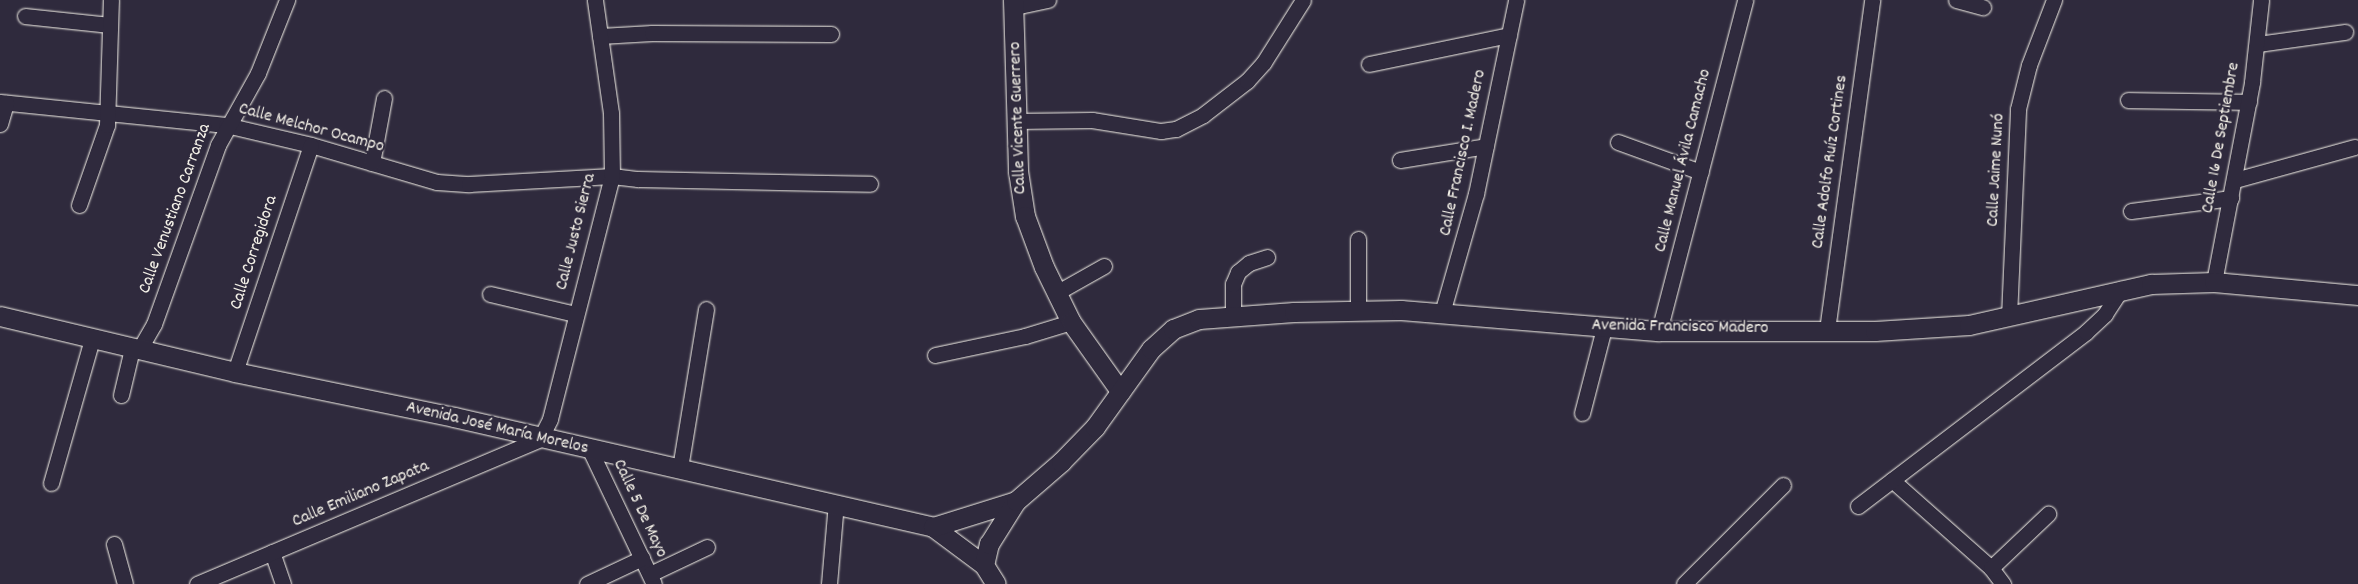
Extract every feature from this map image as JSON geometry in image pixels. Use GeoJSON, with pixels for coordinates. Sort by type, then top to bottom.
{"type":"FeatureCollection","features":[{"type":"Feature","properties":{"kind":"street"},"geometry":{"type":"LineString","coordinates":[[79,205],[105,132],[111,0]]}},
{"type":"Feature","properties":{"kind":"street","name":"Calle Venustiano Carranza"},"geometry":{"type":"LineString","coordinates":[[121,395],[136,350],[154,324],[226,126],[258,73],[287,0]]}},
{"type":"Feature","properties":{"kind":"street","name":"Calle Justo Sierra"},"geometry":{"type":"LineString","coordinates":[[540,439],[550,419],[575,314],[612,176],[611,113],[595,0]]}},
{"type":"Feature","properties":{"kind":"street"},"geometry":{"type":"LineString","coordinates":[[1014,3],[1048,0]]}},
{"type":"Feature","properties":{"kind":"street"},"geometry":{"type":"LineString","coordinates":[[1016,121],[1092,120],[1161,131],[1176,129],[1203,115],[1247,81],[1264,62],[1303,0]]}},
{"type":"Feature","properties":{"kind":"street","name":"Calle Francisco I. Madero"},"geometry":{"type":"LineString","coordinates":[[1442,313],[1462,253],[1516,0]]}},
{"type":"Feature","properties":{"kind":"street","name":"Calle Manuel Ávila Camacho"},"geometry":{"type":"LineString","coordinates":[[1659,331],[1745,0]]}},
{"type":"Feature","properties":{"kind":"street","name":"Calle Adolfo Ruíz Cortines"},"geometry":{"type":"LineString","coordinates":[[1828,330],[1872,0]]}},
{"type":"Feature","properties":{"kind":"street"},"geometry":{"type":"LineString","coordinates":[[1956,0],[1983,7]]}},
{"type":"Feature","properties":{"kind":"street","name":"Calle Jaime Nunó"},"geometry":{"type":"LineString","coordinates":[[2009,317],[2018,109],[2029,65],[2054,0]]}},
{"type":"Feature","properties":{"kind":"street","name":"Calle 16 De Septiembre"},"geometry":{"type":"LineString","coordinates":[[2214,282],[2249,102],[2258,44],[2261,0]]}},
{"type":"Feature","properties":{"kind":"street","name":"Calle Vicente Guerrero"},"geometry":{"type":"LineString","coordinates":[[1014,3],[1016,121],[1020,194],[1033,240],[1056,293],[1071,322],[1120,391]]}},
{"type":"Feature","properties":{"kind":"street"},"geometry":{"type":"LineString","coordinates":[[25,16],[110,25]]}},
{"type":"Feature","properties":{"kind":"street"},"geometry":{"type":"LineString","coordinates":[[2258,44],[2345,32]]}},
{"type":"Feature","properties":{"kind":"street"},"geometry":{"type":"LineString","coordinates":[[600,36],[652,33],[831,34]]}},
{"type":"Feature","properties":{"kind":"street"},"geometry":{"type":"LineString","coordinates":[[1369,64],[1509,35]]}},
{"type":"Feature","properties":{"kind":"street"},"geometry":{"type":"LineString","coordinates":[[372,163],[384,98]]}},
{"type":"Feature","properties":{"kind":"street"},"geometry":{"type":"LineString","coordinates":[[2128,100],[2249,102]]}},
{"type":"Feature","properties":{"kind":"street"},"geometry":{"type":"LineString","coordinates":[[0,124],[3,102]]}},
{"type":"Feature","properties":{"kind":"street","name":"Calle Melchor Ocampo"},"geometry":{"type":"LineString","coordinates":[[3,102],[107,111],[226,126],[310,145],[437,182],[469,184],[612,176],[638,179],[870,184]]}},
{"type":"Feature","properties":{"kind":"street"},"geometry":{"type":"LineString","coordinates":[[1618,142],[1701,172]]}},
{"type":"Feature","properties":{"kind":"street","name":"Calle Corregidora"},"geometry":{"type":"LineString","coordinates":[[235,372],[310,145]]}},
{"type":"Feature","properties":{"kind":"street"},"geometry":{"type":"LineString","coordinates":[[1400,160],[1486,146]]}},
{"type":"Feature","properties":{"kind":"street"},"geometry":{"type":"LineString","coordinates":[[2235,180],[2355,147]]}},
{"type":"Feature","properties":{"kind":"street"},"geometry":{"type":"LineString","coordinates":[[2131,211],[2231,198]]}},
{"type":"Feature","properties":{"kind":"street"},"geometry":{"type":"LineString","coordinates":[[1358,239],[1358,311]]}},
{"type":"Feature","properties":{"kind":"street"},"geometry":{"type":"LineString","coordinates":[[1233,315],[1232,284],[1238,272],[1249,262],[1268,257]]}},
{"type":"Feature","properties":{"kind":"street"},"geometry":{"type":"LineString","coordinates":[[1056,293],[1104,266]]}},
{"type":"Feature","properties":{"kind":"street","name":"Avenida Francisco Madero"},"geometry":{"type":"LineString","coordinates":[[984,565],[989,544],[1016,501],[1062,462],[1095,427],[1151,349],[1173,329],[1199,319],[1233,315],[1358,311],[1442,313],[1604,328],[1659,331],[1922,330],[2009,317],[2121,289],[2152,284],[2214,282],[2358,295]]}},
{"type":"Feature","properties":{"kind":"street"},"geometry":{"type":"LineString","coordinates":[[1858,506],[2086,332],[2104,314],[2121,289]]}},
{"type":"Feature","properties":{"kind":"street"},"geometry":{"type":"LineString","coordinates":[[490,294],[575,314]]}},
{"type":"Feature","properties":{"kind":"street"},"geometry":{"type":"LineString","coordinates":[[680,468],[706,310]]}},
{"type":"Feature","properties":{"kind":"street","name":"Avenida José María Morelos"},"geometry":{"type":"LineString","coordinates":[[0,316],[136,350],[680,468],[933,527],[984,565]]}},
{"type":"Feature","properties":{"kind":"street"},"geometry":{"type":"LineString","coordinates":[[934,355],[1024,336],[1071,322]]}},
{"type":"Feature","properties":{"kind":"street"},"geometry":{"type":"LineString","coordinates":[[1582,413],[1604,328]]}},
{"type":"Feature","properties":{"kind":"street"},"geometry":{"type":"LineString","coordinates":[[51,483],[92,339]]}},
{"type":"Feature","properties":{"kind":"street","name":"Calle Emiliano Zapata"},"geometry":{"type":"LineString","coordinates":[[196,584],[540,439]]}},
{"type":"Feature","properties":{"kind":"street","name":"Calle 5 De Mayo"},"geometry":{"type":"LineString","coordinates":[[590,450],[652,579]]}},
{"type":"Feature","properties":{"kind":"street"},"geometry":{"type":"LineString","coordinates":[[1892,480],[1991,568],[2003,584]]}},
{"type":"Feature","properties":{"kind":"street"},"geometry":{"type":"LineString","coordinates":[[1684,584],[1783,485]]}},
{"type":"Feature","properties":{"kind":"street","name":"Avenida Francisco Madero"},"geometry":{"type":"LineString","coordinates":[[933,527],[1016,501]]}},
{"type":"Feature","properties":{"kind":"street"},"geometry":{"type":"LineString","coordinates":[[829,584],[836,503]]}},
{"type":"Feature","properties":{"kind":"street"},"geometry":{"type":"LineString","coordinates":[[1991,568],[2048,514]]}},
{"type":"Feature","properties":{"kind":"street"},"geometry":{"type":"LineString","coordinates":[[114,544],[125,584]]}},
{"type":"Feature","properties":{"kind":"street"},"geometry":{"type":"LineString","coordinates":[[652,579],[707,547]]}},
{"type":"Feature","properties":{"kind":"street"},"geometry":{"type":"LineString","coordinates":[[272,552],[283,584]]}},
{"type":"Feature","properties":{"kind":"street"},"geometry":{"type":"LineString","coordinates":[[587,584],[642,558]]}},
{"type":"Feature","properties":{"kind":"street"},"geometry":{"type":"LineString","coordinates":[[984,565],[996,584]]}}]}
